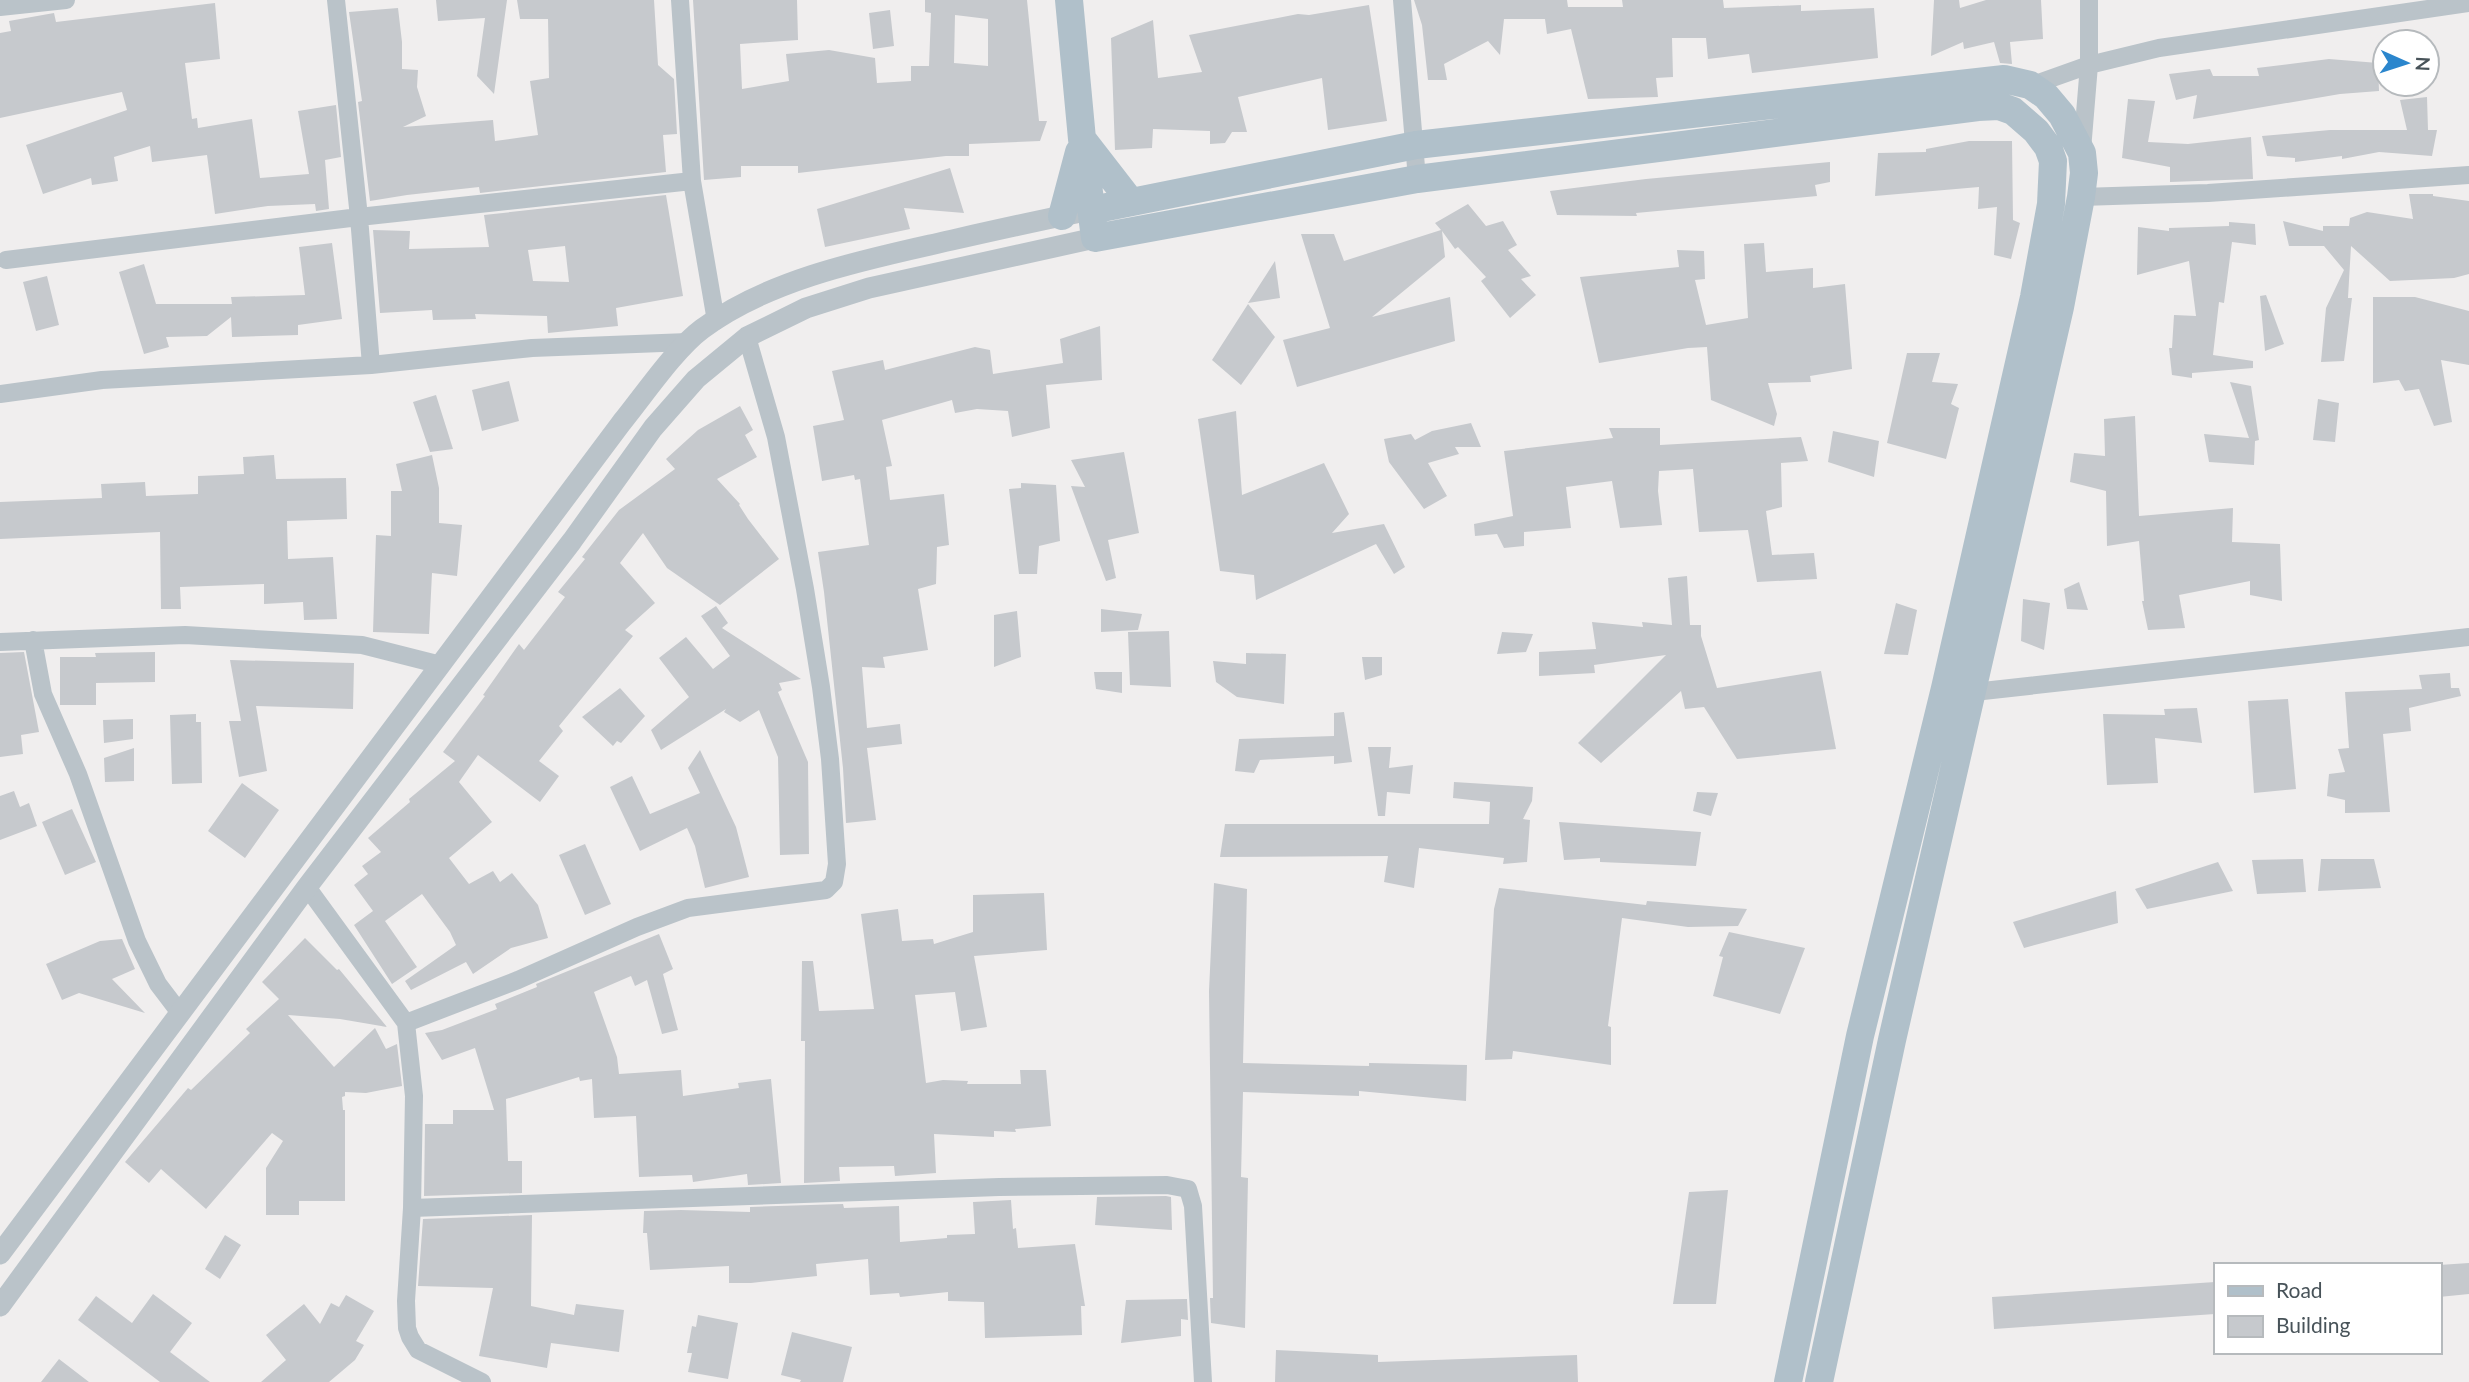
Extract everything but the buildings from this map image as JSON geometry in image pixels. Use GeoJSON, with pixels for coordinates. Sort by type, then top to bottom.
{"type":"FeatureCollection","features":[{"type":"Feature","properties":{"kind":"main road"},"geometry":{"type":"LineString","coordinates":[[1069,0],[1082,139],[1095,238],[1417,179],[1978,107],[1999,107],[2013,111],[2026,121],[2048,146],[2053,161],[2051,204],[2034,297],[1945,688],[1860,1036],[1788,1382]]}},
{"type":"Feature","properties":{"kind":"main road"},"geometry":{"type":"LineString","coordinates":[[1092,210],[1416,145],[1991,80],[2004,79],[2030,85],[2046,96],[2062,115],[2082,153],[2084,173],[2060,307],[1974,692],[1892,1040],[1819,1382]]}},
{"type":"Feature","properties":{"kind":"main road"},"geometry":{"type":"LineString","coordinates":[[1082,139],[1131,202]]}},
{"type":"Feature","properties":{"kind":"main road"},"geometry":{"type":"LineString","coordinates":[[1062,216],[1082,139]]}},
{"type":"Feature","properties":{"kind":"street"},"geometry":{"type":"LineString","coordinates":[[0,7],[66,0]]}},
{"type":"Feature","properties":{"kind":"street"},"geometry":{"type":"LineString","coordinates":[[336,0],[359,217],[371,365]]}},
{"type":"Feature","properties":{"kind":"street"},"geometry":{"type":"LineString","coordinates":[[680,0],[692,181],[716,321]]}},
{"type":"Feature","properties":{"kind":"street"},"geometry":{"type":"LineString","coordinates":[[1402,0],[1417,179]]}},
{"type":"Feature","properties":{"kind":"street"},"geometry":{"type":"LineString","coordinates":[[2082,153],[2089,65],[2088,0]]}},
{"type":"Feature","properties":{"kind":"street"},"geometry":{"type":"LineString","coordinates":[[1999,107],[2030,85],[2089,65],[2159,48],[2463,2]]}},
{"type":"Feature","properties":{"kind":"street"},"geometry":{"type":"LineString","coordinates":[[2081,197],[2208,193],[2469,175]]}},
{"type":"Feature","properties":{"kind":"street"},"geometry":{"type":"LineString","coordinates":[[6,260],[359,217],[692,181]]}},
{"type":"Feature","properties":{"kind":"street"},"geometry":{"type":"LineString","coordinates":[[0,1254],[622,422],[688,342],[703,329],[754,298],[871,258],[1092,210]]}},
{"type":"Feature","properties":{"kind":"street"},"geometry":{"type":"LineString","coordinates":[[0,1306],[307,887],[572,541],[653,428],[696,379],[747,337],[806,308],[869,288],[1095,238]]}},
{"type":"Feature","properties":{"kind":"street"},"geometry":{"type":"LineString","coordinates":[[406,1023],[518,980],[637,927],[688,908],[826,890],[834,882],[837,855],[830,759],[807,601],[776,437],[747,337]]}},
{"type":"Feature","properties":{"kind":"street"},"geometry":{"type":"LineString","coordinates":[[0,394],[102,380],[371,365],[531,348],[688,342]]}},
{"type":"Feature","properties":{"kind":"street"},"geometry":{"type":"LineString","coordinates":[[0,642],[186,635],[362,645],[441,665]]}},
{"type":"Feature","properties":{"kind":"street"},"geometry":{"type":"LineString","coordinates":[[1945,688],[1974,692],[2469,637]]}},
{"type":"Feature","properties":{"kind":"street"},"geometry":{"type":"LineString","coordinates":[[33,640],[43,694],[78,774],[137,941],[158,984],[180,1013]]}},
{"type":"Feature","properties":{"kind":"street"},"geometry":{"type":"LineString","coordinates":[[307,887],[406,1023],[414,1096],[412,1208],[406,1301],[410,1338],[418,1350],[482,1382]]}},
{"type":"Feature","properties":{"kind":"street"},"geometry":{"type":"LineString","coordinates":[[412,1208],[985,1188],[1183,1187],[1188,1189],[1193,1206],[1203,1382]]}}]}
